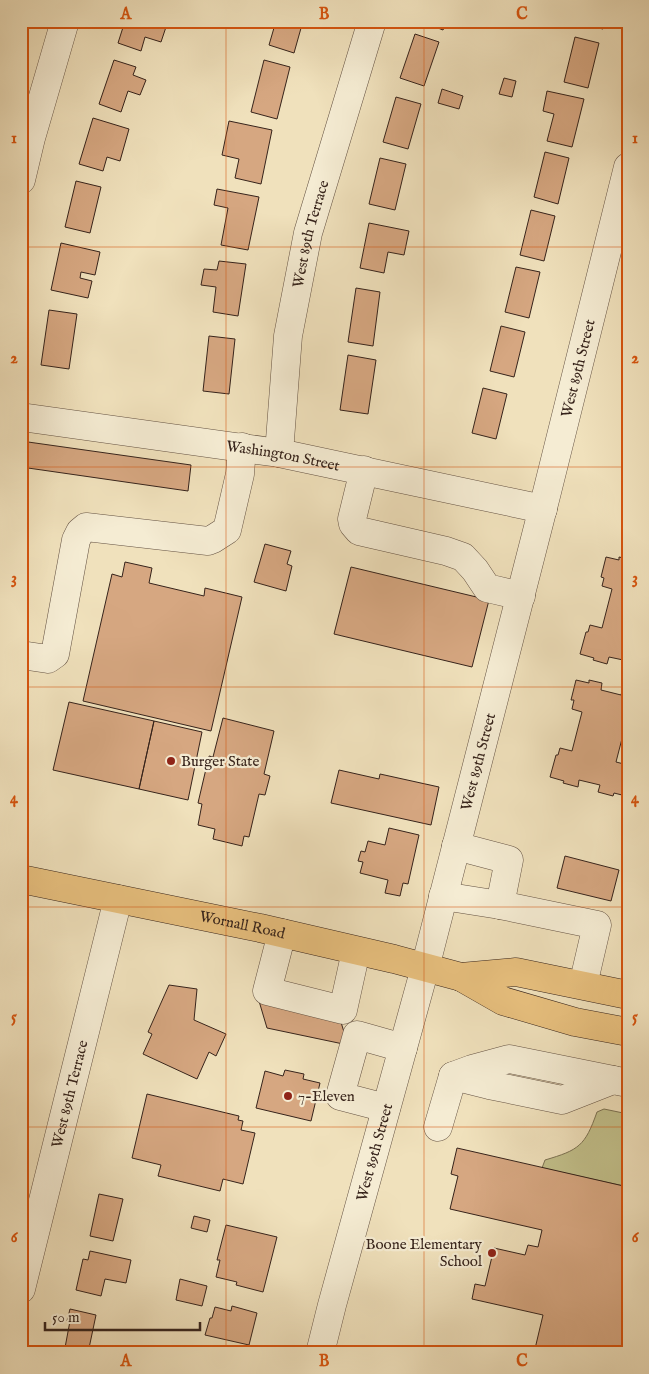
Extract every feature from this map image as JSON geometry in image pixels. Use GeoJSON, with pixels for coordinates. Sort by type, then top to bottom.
{"type":"FeatureCollection","features":[{"type":"Feature","properties":{"kind":"main road","name":"Wornall Road"},"geometry":{"type":"LineString","coordinates":[[21,879],[282,933],[394,960],[461,977],[503,1001],[575,1022],[628,1032]]}},
{"type":"Feature","properties":{"kind":"main road","name":"Wornall Road"},"geometry":{"type":"LineString","coordinates":[[461,977],[516,972],[628,995]]}},
{"type":"Feature","properties":{"kind":"street"},"geometry":{"type":"LineString","coordinates":[[21,180],[31,138],[65,21]]}},
{"type":"Feature","properties":{"kind":"street","name":"West 89th Terrace"},"geometry":{"type":"LineString","coordinates":[[279,453],[288,336],[308,233],[372,21]]}},
{"type":"Feature","properties":{"kind":"street","name":"West 89th Street"},"geometry":{"type":"LineString","coordinates":[[320,1353],[425,968],[521,596],[628,167]]}},
{"type":"Feature","properties":{"kind":"street","name":"Washington Street"},"geometry":{"type":"LineString","coordinates":[[21,417],[279,453],[543,509]]}},
{"type":"Feature","properties":{"kind":"street"},"geometry":{"type":"LineString","coordinates":[[21,655],[48,659],[55,654],[76,540],[80,532],[86,527],[208,541],[227,530],[240,474],[242,447]]}},
{"type":"Feature","properties":{"kind":"street"},"geometry":{"type":"LineString","coordinates":[[364,470],[352,519],[353,524],[359,531],[446,551],[463,558],[475,570],[487,588],[521,596]]}},
{"type":"Feature","properties":{"kind":"street"},"geometry":{"type":"LineString","coordinates":[[456,846],[509,860],[500,905]]}},
{"type":"Feature","properties":{"kind":"street"},"geometry":{"type":"LineString","coordinates":[[443,896],[500,905],[597,925],[583,986]]}},
{"type":"Feature","properties":{"kind":"street","name":"West 89th Terrace"},"geometry":{"type":"LineString","coordinates":[[21,1289],[118,899]]}},
{"type":"Feature","properties":{"kind":"street"},"geometry":{"type":"LineString","coordinates":[[282,933],[267,991],[344,1010]]}},
{"type":"Feature","properties":{"kind":"street"},"geometry":{"type":"LineString","coordinates":[[356,951],[344,1010],[357,1035],[340,1096],[386,1108]]}},
{"type":"Feature","properties":{"kind":"street"},"geometry":{"type":"LineString","coordinates":[[357,1035],[403,1048]]}},
{"type":"Feature","properties":{"kind":"street"},"geometry":{"type":"LineString","coordinates":[[438,1127],[454,1076],[472,1068],[508,1059],[620,1082]]}},
{"type":"Feature","properties":{"kind":"shaded area"},"geometry":{"type":"Polygon","coordinates":[[[604,1109],[628,1114],[628,1187],[542,1168],[545,1160],[566,1153],[579,1145],[589,1132],[597,1112],[604,1109]]]}},
{"type":"Feature","properties":{"kind":"building"},"geometry":{"type":"Polygon","coordinates":[[[125,21],[168,21],[161,42],[145,37],[141,51],[118,43],[125,21]]]}},
{"type":"Feature","properties":{"kind":"building"},"geometry":{"type":"Polygon","coordinates":[[[276,21],[303,21],[294,53],[269,45],[276,21]]]}},
{"type":"Feature","properties":{"kind":"building"},"geometry":{"type":"Polygon","coordinates":[[[420,21],[447,21],[443,30],[420,21]]]}},
{"type":"Feature","properties":{"kind":"building"},"geometry":{"type":"Polygon","coordinates":[[[579,21],[605,21],[603,29],[578,23],[579,21]]]}},
{"type":"Feature","properties":{"kind":"building"},"geometry":{"type":"Polygon","coordinates":[[[415,34],[439,42],[424,86],[400,78],[415,34]]]}},
{"type":"Feature","properties":{"kind":"building"},"geometry":{"type":"Polygon","coordinates":[[[575,37],[599,43],[588,88],[564,82],[575,37]]]}},
{"type":"Feature","properties":{"kind":"building"},"geometry":{"type":"Polygon","coordinates":[[[114,60],[136,67],[133,75],[146,80],[140,95],[128,91],[121,112],[99,104],[114,60]]]}},
{"type":"Feature","properties":{"kind":"building"},"geometry":{"type":"Polygon","coordinates":[[[264,60],[290,67],[277,119],[251,112],[264,60]]]}},
{"type":"Feature","properties":{"kind":"building"},"geometry":{"type":"Polygon","coordinates":[[[504,78],[516,81],[512,97],[499,94],[504,78]]]}},
{"type":"Feature","properties":{"kind":"building"},"geometry":{"type":"Polygon","coordinates":[[[442,89],[463,96],[459,109],[438,103],[442,89]]]}},
{"type":"Feature","properties":{"kind":"building"},"geometry":{"type":"Polygon","coordinates":[[[547,91],[584,99],[572,147],[547,141],[554,114],[543,111],[547,91]]]}},
{"type":"Feature","properties":{"kind":"building"},"geometry":{"type":"Polygon","coordinates":[[[396,97],[421,104],[408,149],[383,142],[396,97]]]}},
{"type":"Feature","properties":{"kind":"building"},"geometry":{"type":"Polygon","coordinates":[[[93,118],[129,129],[120,161],[107,157],[103,171],[79,164],[93,118]]]}},
{"type":"Feature","properties":{"kind":"building"},"geometry":{"type":"Polygon","coordinates":[[[229,121],[272,130],[261,184],[235,178],[239,159],[222,155],[229,121]]]}},
{"type":"Feature","properties":{"kind":"building"},"geometry":{"type":"Polygon","coordinates":[[[545,152],[569,158],[558,204],[534,197],[545,152]]]}},
{"type":"Feature","properties":{"kind":"building"},"geometry":{"type":"Polygon","coordinates":[[[380,158],[406,164],[395,210],[369,204],[380,158]]]}},
{"type":"Feature","properties":{"kind":"building"},"geometry":{"type":"Polygon","coordinates":[[[76,181],[101,187],[90,233],[65,227],[76,181]]]}},
{"type":"Feature","properties":{"kind":"building"},"geometry":{"type":"Polygon","coordinates":[[[217,189],[259,197],[248,250],[221,245],[228,208],[214,205],[217,189]]]}},
{"type":"Feature","properties":{"kind":"building"},"geometry":{"type":"Polygon","coordinates":[[[531,210],[555,216],[544,261],[520,255],[531,210]]]}},
{"type":"Feature","properties":{"kind":"building"},"geometry":{"type":"Polygon","coordinates":[[[369,223],[409,231],[404,255],[388,252],[384,273],[360,268],[369,223]]]}},
{"type":"Feature","properties":{"kind":"building"},"geometry":{"type":"Polygon","coordinates":[[[61,243],[100,252],[95,275],[81,272],[80,278],[92,281],[88,298],[51,290],[61,243]]]}},
{"type":"Feature","properties":{"kind":"building"},"geometry":{"type":"Polygon","coordinates":[[[219,261],[246,264],[238,316],[213,312],[216,287],[201,285],[204,269],[217,270],[219,261]]]}},
{"type":"Feature","properties":{"kind":"building"},"geometry":{"type":"Polygon","coordinates":[[[516,267],[540,272],[529,318],[505,312],[516,267]]]}},
{"type":"Feature","properties":{"kind":"building"},"geometry":{"type":"Polygon","coordinates":[[[356,288],[380,292],[373,346],[348,342],[356,288]]]}},
{"type":"Feature","properties":{"kind":"building"},"geometry":{"type":"Polygon","coordinates":[[[49,310],[77,314],[69,369],[41,365],[49,310]]]}},
{"type":"Feature","properties":{"kind":"building"},"geometry":{"type":"Polygon","coordinates":[[[501,326],[525,332],[514,377],[490,371],[501,326]]]}},
{"type":"Feature","properties":{"kind":"building"},"geometry":{"type":"Polygon","coordinates":[[[209,336],[235,339],[229,394],[203,391],[209,336]]]}},
{"type":"Feature","properties":{"kind":"building"},"geometry":{"type":"Polygon","coordinates":[[[348,355],[376,360],[368,414],[340,410],[348,355]]]}},
{"type":"Feature","properties":{"kind":"building"},"geometry":{"type":"Polygon","coordinates":[[[483,388],[507,394],[496,439],[472,433],[483,388]]]}},
{"type":"Feature","properties":{"kind":"building"},"geometry":{"type":"Polygon","coordinates":[[[21,441],[191,465],[188,491],[21,467],[21,441]]]}},
{"type":"Feature","properties":{"kind":"building"},"geometry":{"type":"Polygon","coordinates":[[[265,544],[291,551],[287,564],[292,566],[286,591],[254,582],[265,544]]]}},
{"type":"Feature","properties":{"kind":"building"},"geometry":{"type":"Polygon","coordinates":[[[606,557],[619,560],[619,557],[628,559],[628,661],[609,657],[607,664],[580,654],[590,625],[602,628],[612,589],[602,586],[604,578],[601,577],[606,557]]]}},
{"type":"Feature","properties":{"kind":"building"},"geometry":{"type":"Polygon","coordinates":[[[125,562],[152,568],[149,583],[204,596],[205,588],[242,597],[211,731],[83,701],[112,574],[122,577],[125,562]]]}},
{"type":"Feature","properties":{"kind":"building"},"geometry":{"type":"Polygon","coordinates":[[[351,567],[489,600],[472,667],[334,634],[351,567]]]}},
{"type":"Feature","properties":{"kind":"building"},"geometry":{"type":"Polygon","coordinates":[[[576,680],[602,683],[601,690],[621,695],[623,688],[628,689],[628,723],[626,723],[616,762],[628,765],[628,789],[626,796],[614,793],[613,796],[598,792],[600,785],[579,780],[578,787],[550,777],[560,748],[572,751],[582,712],[572,709],[574,700],[571,700],[576,680]]]}},
{"type":"Feature","properties":{"kind":"building"},"geometry":{"type":"Polygon","coordinates":[[[69,702],[154,721],[139,789],[53,770],[69,702]]]}},
{"type":"Feature","properties":{"kind":"building"},"geometry":{"type":"Polygon","coordinates":[[[223,718],[274,731],[264,774],[270,776],[265,795],[259,794],[249,837],[244,836],[242,846],[213,839],[215,829],[198,825],[202,804],[198,803],[209,756],[213,757],[223,718]]]}},
{"type":"Feature","properties":{"kind":"building","name":"Burger State"},"geometry":{"type":"Polygon","coordinates":[[[154,721],[202,732],[188,800],[139,789],[154,721]]]}},
{"type":"Feature","properties":{"kind":"building"},"geometry":{"type":"Polygon","coordinates":[[[339,770],[379,779],[380,774],[439,787],[431,825],[331,803],[339,770]]]}},
{"type":"Feature","properties":{"kind":"building"},"geometry":{"type":"Polygon","coordinates":[[[389,828],[419,835],[408,884],[403,883],[400,896],[385,893],[388,880],[360,873],[363,862],[358,861],[361,851],[365,852],[368,841],[385,845],[389,828]]]}},
{"type":"Feature","properties":{"kind":"building"},"geometry":{"type":"Polygon","coordinates":[[[565,856],[619,870],[611,901],[557,888],[565,856]]]}},
{"type":"Feature","properties":{"kind":"building"},"geometry":{"type":"Polygon","coordinates":[[[169,985],[197,989],[194,1020],[226,1034],[216,1056],[209,1052],[197,1079],[143,1054],[152,1034],[148,1032],[169,985]]]}},
{"type":"Feature","properties":{"kind":"building","name":"7-Eleven"},"geometry":{"type":"Polygon","coordinates":[[[259,1001],[340,1019],[348,1045],[267,1028],[259,1001]]]}},
{"type":"Feature","properties":{"kind":"building","name":"7-Eleven"},"geometry":{"type":"Polygon","coordinates":[[[285,1070],[304,1074],[303,1079],[320,1083],[311,1121],[256,1108],[265,1071],[283,1076],[285,1070]]]}},
{"type":"Feature","properties":{"kind":"building"},"geometry":{"type":"Polygon","coordinates":[[[147,1094],[239,1116],[238,1120],[243,1121],[241,1130],[255,1133],[243,1184],[223,1179],[220,1191],[158,1176],[161,1165],[132,1158],[147,1094]]]}},
{"type":"Feature","properties":{"kind":"building","name":"Boone Elementary School"},"geometry":{"type":"Polygon","coordinates":[[[457,1148],[628,1187],[628,1353],[534,1353],[543,1315],[472,1299],[475,1284],[485,1286],[494,1248],[525,1255],[528,1245],[538,1247],[542,1230],[450,1209],[458,1176],[451,1174],[457,1148]]]}},
{"type":"Feature","properties":{"kind":"building"},"geometry":{"type":"Polygon","coordinates":[[[99,1194],[123,1199],[113,1241],[90,1236],[99,1194]]]}},
{"type":"Feature","properties":{"kind":"building"},"geometry":{"type":"Polygon","coordinates":[[[194,1216],[210,1220],[207,1232],[191,1228],[194,1216]]]}},
{"type":"Feature","properties":{"kind":"building"},"geometry":{"type":"Polygon","coordinates":[[[226,1225],[277,1237],[263,1292],[236,1285],[237,1282],[216,1277],[220,1260],[217,1260],[226,1225]]]}},
{"type":"Feature","properties":{"kind":"building"},"geometry":{"type":"Polygon","coordinates":[[[90,1251],[131,1260],[126,1283],[105,1279],[101,1296],[76,1290],[83,1259],[88,1260],[90,1251]]]}},
{"type":"Feature","properties":{"kind":"building"},"geometry":{"type":"Polygon","coordinates":[[[180,1279],[207,1286],[202,1306],[176,1300],[180,1279]]]}},
{"type":"Feature","properties":{"kind":"building"},"geometry":{"type":"Polygon","coordinates":[[[232,1306],[257,1313],[249,1345],[205,1335],[215,1307],[231,1311],[232,1306]]]}},
{"type":"Feature","properties":{"kind":"building"},"geometry":{"type":"Polygon","coordinates":[[[70,1309],[96,1315],[88,1353],[64,1353],[70,1321],[67,1321],[70,1309]]]}},
{"type":"Feature","properties":{"kind":"place","name":"Burger State"},"geometry":{"type":"Point","coordinates":[171,761]}},
{"type":"Feature","properties":{"kind":"place","name":"7-Eleven"},"geometry":{"type":"Point","coordinates":[288,1096]}},
{"type":"Feature","properties":{"kind":"place","name":"Boone Elementary School"},"geometry":{"type":"Point","coordinates":[492,1253]}}]}
